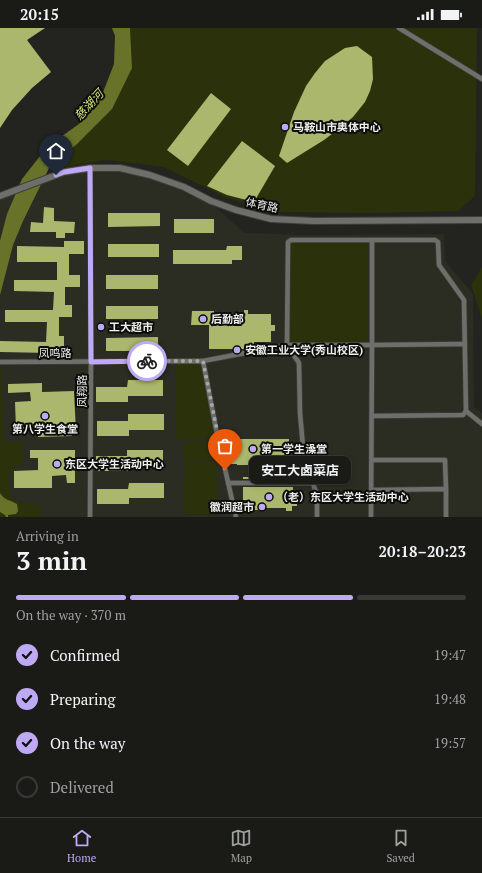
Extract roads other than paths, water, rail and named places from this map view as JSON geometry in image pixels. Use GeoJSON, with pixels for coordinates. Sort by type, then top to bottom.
{"type":"FeatureCollection","features":[{"type":"Feature","properties":{"kind":"street"},"geometry":{"type":"LineString","coordinates":[[399,28],[482,79]]}},
{"type":"Feature","properties":{"kind":"street","name":"体育路"},"geometry":{"type":"LineString","coordinates":[[2,195],[64,172],[90,168],[120,168],[150,175],[184,187],[211,201],[236,210],[271,219],[314,221],[482,220]]}},
{"type":"Feature","properties":{"kind":"street","name":"凤翔路"},"geometry":{"type":"LineString","coordinates":[[90,168],[90,517]]}},
{"type":"Feature","properties":{"kind":"street"},"geometry":{"type":"LineString","coordinates":[[317,517],[317,495],[304,458],[303,433],[300,413],[299,363],[287,345],[289,240],[437,241],[439,244],[439,265],[464,300],[466,411],[463,415],[372,416]]}},
{"type":"Feature","properties":{"kind":"street"},"geometry":{"type":"LineString","coordinates":[[372,240],[372,517]]}},
{"type":"Feature","properties":{"kind":"street","name":"凤鸣路"},"geometry":{"type":"LineString","coordinates":[[0,362],[203,361],[287,345],[465,344]]}},
{"type":"Feature","properties":{"kind":"street"},"geometry":{"type":"LineString","coordinates":[[203,361],[217,434],[236,517]]}},
{"type":"Feature","properties":{"kind":"street"},"geometry":{"type":"LineString","coordinates":[[466,411],[482,424]]}},
{"type":"Feature","properties":{"kind":"street"},"geometry":{"type":"LineString","coordinates":[[372,460],[445,460],[446,517]]}},
{"type":"Feature","properties":{"kind":"street"},"geometry":{"type":"LineString","coordinates":[[228,483],[313,483]]}},
{"type":"Feature","properties":{"kind":"street"},"geometry":{"type":"LineString","coordinates":[[372,490],[446,489]]}},
{"type":"Feature","properties":{"kind":"place","name":"马鞍山市奥体中心"},"geometry":{"type":"Point","coordinates":[285,127]}},
{"type":"Feature","properties":{"kind":"place","name":"后勤部"},"geometry":{"type":"Point","coordinates":[203,319]}},
{"type":"Feature","properties":{"kind":"place","name":"工大超市"},"geometry":{"type":"Point","coordinates":[101,327]}},
{"type":"Feature","properties":{"kind":"place","name":"安徽工业大学(秀山校区)"},"geometry":{"type":"Point","coordinates":[237,350]}},
{"type":"Feature","properties":{"kind":"place","name":"第八学生食堂"},"geometry":{"type":"Point","coordinates":[45,416]}},
{"type":"Feature","properties":{"kind":"place","name":"第一学生澡堂"},"geometry":{"type":"Point","coordinates":[253,449]}},
{"type":"Feature","properties":{"kind":"place","name":"东区大学生活动中心"},"geometry":{"type":"Point","coordinates":[57,464]}},
{"type":"Feature","properties":{"kind":"place","name":"安工大卤菜店"},"geometry":{"type":"Point","coordinates":[225,470]}},
{"type":"Feature","properties":{"kind":"place","name":"（老）东区大学生活动中心"},"geometry":{"type":"Point","coordinates":[269,497]}},
{"type":"Feature","properties":{"kind":"place","name":"徽润超市"},"geometry":{"type":"Point","coordinates":[262,507]}},
{"type":"Feature","properties":{"kind":"water label","name":"慈湖河"},"geometry":{"type":"Point","coordinates":[89,105]}}]}
